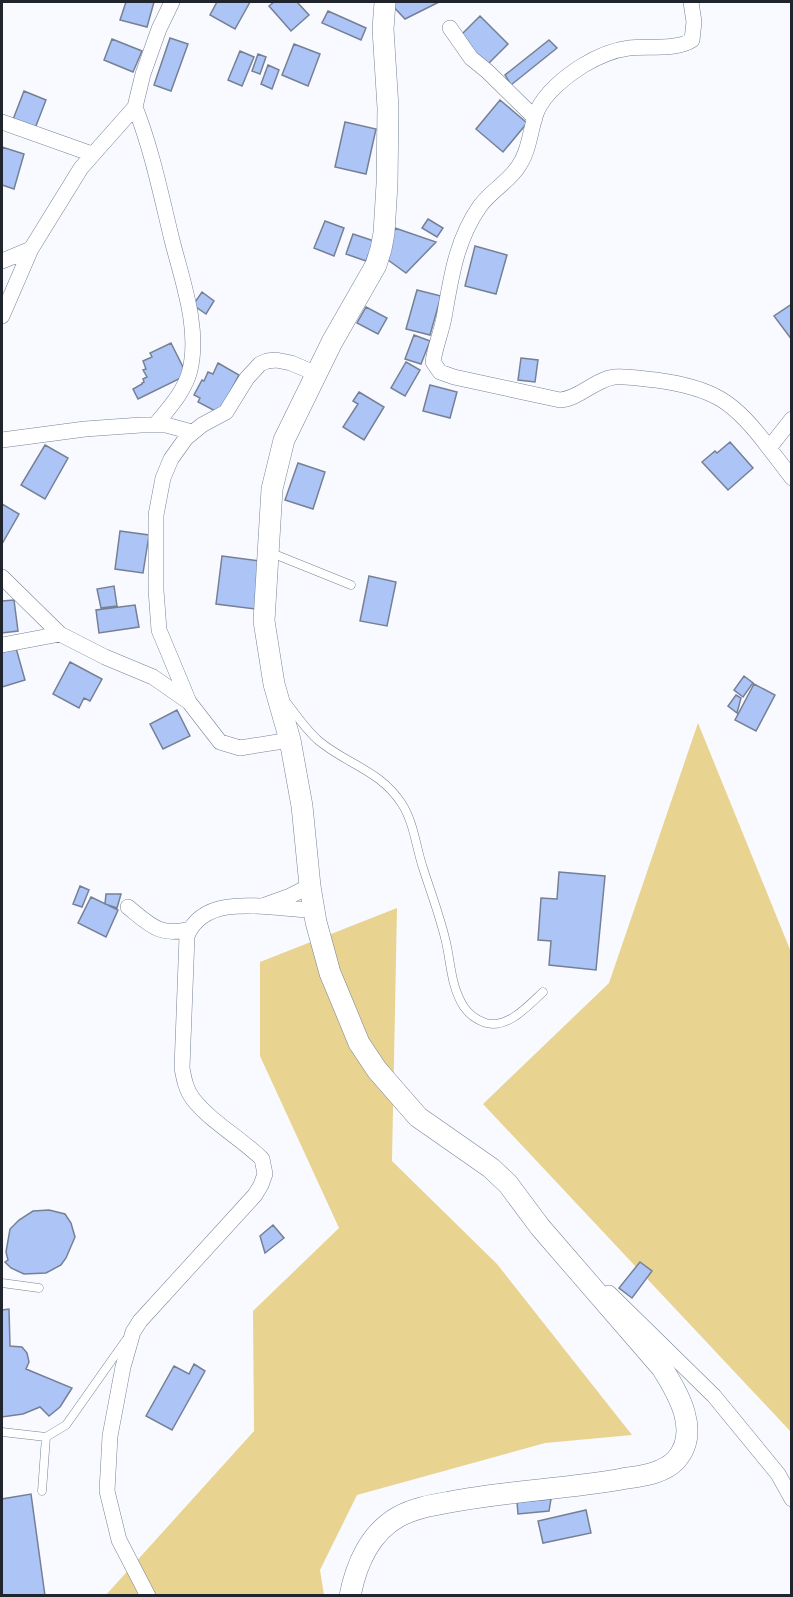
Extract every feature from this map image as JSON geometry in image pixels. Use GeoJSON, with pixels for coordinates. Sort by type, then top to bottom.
{"type":"FeatureCollection","features":[{"type":"Feature","properties":{"kind":"street"},"geometry":{"type":"LineString","coordinates":[[2,316],[31,249],[81,168],[92,153],[135,108],[143,74],[159,29],[172,2]]}},
{"type":"Feature","properties":{"kind":"street"},"geometry":{"type":"LineString","coordinates":[[350,1596],[353,1578],[366,1548],[382,1528],[400,1516],[430,1506],[487,1496],[580,1487],[647,1474],[666,1468],[676,1460],[686,1440],[687,1426],[684,1409],[676,1390],[662,1368],[540,1227],[508,1184],[491,1168],[418,1116],[377,1070],[359,1043],[330,973],[314,910],[302,806],[290,740],[274,684],[264,621],[267,551],[272,489],[284,440],[336,333],[376,265],[384,233],[388,140],[383,30],[385,2]]}},
{"type":"Feature","properties":{"kind":"street"},"geometry":{"type":"LineString","coordinates":[[691,2],[694,29],[692,40],[688,43],[628,48],[593,60],[580,66],[543,102],[536,118],[528,149],[519,167],[481,204],[466,230],[450,279],[433,362],[435,368],[454,377],[560,400],[569,399],[602,380],[614,377],[685,384],[723,399],[745,419],[792,478]]}},
{"type":"Feature","properties":{"kind":"street"},"geometry":{"type":"LineString","coordinates":[[450,28],[471,58],[536,118]]}},
{"type":"Feature","properties":{"kind":"street"},"geometry":{"type":"LineString","coordinates":[[135,108],[153,160],[187,301],[193,340],[186,382],[177,398],[156,424]]}},
{"type":"Feature","properties":{"kind":"street"},"geometry":{"type":"LineString","coordinates":[[2,122],[92,153]]}},
{"type":"Feature","properties":{"kind":"street"},"geometry":{"type":"LineString","coordinates":[[2,261],[31,249]]}},
{"type":"Feature","properties":{"kind":"street"},"geometry":{"type":"LineString","coordinates":[[189,702],[159,630],[156,590],[156,515],[163,478],[171,459],[192,432],[226,412],[254,368],[267,361],[291,363],[317,374]]}},
{"type":"Feature","properties":{"kind":"street"},"geometry":{"type":"LineString","coordinates":[[769,448],[792,419]]}},
{"type":"Feature","properties":{"kind":"street"},"geometry":{"type":"LineString","coordinates":[[2,440],[85,429],[156,424],[192,432]]}},
{"type":"Feature","properties":{"kind":"street"},"geometry":{"type":"LineString","coordinates":[[2,577],[60,634],[105,657],[153,677],[189,702],[220,742],[228,746],[247,747],[290,740]]}},
{"type":"Feature","properties":{"kind":"street"},"geometry":{"type":"LineString","coordinates":[[2,645],[60,634]]}},
{"type":"Feature","properties":{"kind":"street"},"geometry":{"type":"LineString","coordinates":[[262,906],[310,886]]}},
{"type":"Feature","properties":{"kind":"street"},"geometry":{"type":"LineString","coordinates":[[128,907],[154,928],[175,933],[190,929],[212,911],[230,906],[314,910]]}},
{"type":"Feature","properties":{"kind":"street"},"geometry":{"type":"LineString","coordinates":[[148,1596],[119,1540],[107,1491],[110,1436],[123,1367],[133,1332],[154,1303],[211,1245],[255,1195],[265,1174],[262,1159],[193,1099],[186,1085],[182,1068],[182,1049],[186,943],[190,929]]}},
{"type":"Feature","properties":{"kind":"street"},"geometry":{"type":"LineString","coordinates":[[491,1168],[507,1173],[522,1185],[561,1242],[580,1264],[714,1396],[778,1474],[792,1499]]}},
{"type":"Feature","properties":{"kind":"lane"},"geometry":{"type":"LineString","coordinates":[[267,551],[351,585]]}},
{"type":"Feature","properties":{"kind":"lane"},"geometry":{"type":"LineString","coordinates":[[274,684],[299,720],[319,741],[366,769],[386,785],[402,804],[412,824],[423,870],[435,901],[447,945],[450,972],[465,1008],[472,1016],[486,1023],[497,1023],[520,1012],[543,992]]}},
{"type":"Feature","properties":{"kind":"lane"},"geometry":{"type":"LineString","coordinates":[[2,1282],[39,1288]]}},
{"type":"Feature","properties":{"kind":"lane"},"geometry":{"type":"LineString","coordinates":[[2,1432],[45,1437],[66,1425],[106,1365],[133,1332]]}},
{"type":"Feature","properties":{"kind":"lane"},"geometry":{"type":"LineString","coordinates":[[42,1491],[45,1437]]}},
{"type":"Feature","properties":{"kind":"shaded area"},"geometry":{"type":"Polygon","coordinates":[[[698,723],[791,952],[791,1432],[483,1104],[609,983],[698,723]]]}},
{"type":"Feature","properties":{"kind":"shaded area"},"geometry":{"type":"Polygon","coordinates":[[[397,908],[392,1161],[497,1264],[632,1435],[545,1443],[357,1495],[320,1570],[324,1595],[105,1596],[254,1431],[253,1311],[339,1228],[260,1056],[260,962],[397,908]]]}},
{"type":"Feature","properties":{"kind":"building"},"geometry":{"type":"Polygon","coordinates":[[[126,2],[154,2],[147,27],[120,20],[126,2]]]}},
{"type":"Feature","properties":{"kind":"building"},"geometry":{"type":"Polygon","coordinates":[[[217,2],[250,2],[235,29],[210,15],[217,2]]]}},
{"type":"Feature","properties":{"kind":"building"},"geometry":{"type":"Polygon","coordinates":[[[274,2],[297,2],[309,15],[291,31],[269,6],[274,2]]]}},
{"type":"Feature","properties":{"kind":"building"},"geometry":{"type":"Polygon","coordinates":[[[389,2],[439,2],[405,19],[389,2]]]}},
{"type":"Feature","properties":{"kind":"building"},"geometry":{"type":"Polygon","coordinates":[[[328,11],[366,28],[361,40],[322,23],[328,11]]]}},
{"type":"Feature","properties":{"kind":"building"},"geometry":{"type":"Polygon","coordinates":[[[480,16],[508,44],[487,65],[459,37],[480,16]]]}},
{"type":"Feature","properties":{"kind":"building"},"geometry":{"type":"Polygon","coordinates":[[[170,38],[188,44],[171,91],[154,85],[170,38]]]}},
{"type":"Feature","properties":{"kind":"building"},"geometry":{"type":"Polygon","coordinates":[[[112,39],[142,51],[133,72],[104,60],[112,39]]]}},
{"type":"Feature","properties":{"kind":"building"},"geometry":{"type":"Polygon","coordinates":[[[549,40],[557,48],[511,85],[505,75],[549,40]]]}},
{"type":"Feature","properties":{"kind":"building"},"geometry":{"type":"Polygon","coordinates":[[[294,44],[320,54],[308,86],[282,75],[294,44]]]}},
{"type":"Feature","properties":{"kind":"building"},"geometry":{"type":"Polygon","coordinates":[[[240,51],[254,57],[242,86],[228,80],[240,51]]]}},
{"type":"Feature","properties":{"kind":"building"},"geometry":{"type":"Polygon","coordinates":[[[258,54],[266,57],[260,74],[252,71],[258,54]]]}},
{"type":"Feature","properties":{"kind":"building"},"geometry":{"type":"Polygon","coordinates":[[[268,65],[279,70],[272,89],[261,84],[268,65]]]}},
{"type":"Feature","properties":{"kind":"building"},"geometry":{"type":"Polygon","coordinates":[[[24,91],[46,100],[34,131],[12,122],[24,91]]]}},
{"type":"Feature","properties":{"kind":"building"},"geometry":{"type":"Polygon","coordinates":[[[500,100],[527,123],[503,152],[476,129],[500,100]]]}},
{"type":"Feature","properties":{"kind":"building"},"geometry":{"type":"Polygon","coordinates":[[[345,122],[376,129],[366,174],[335,167],[345,122]]]}},
{"type":"Feature","properties":{"kind":"building"},"geometry":{"type":"Polygon","coordinates":[[[2,147],[24,154],[14,189],[2,185],[2,147]]]}},
{"type":"Feature","properties":{"kind":"building"},"geometry":{"type":"Polygon","coordinates":[[[428,219],[443,228],[437,237],[422,228],[428,219]]]}},
{"type":"Feature","properties":{"kind":"building"},"geometry":{"type":"Polygon","coordinates":[[[325,221],[344,228],[334,256],[314,248],[325,221]]]}},
{"type":"Feature","properties":{"kind":"building"},"geometry":{"type":"Polygon","coordinates":[[[395,228],[436,242],[406,273],[388,260],[395,228]]]}},
{"type":"Feature","properties":{"kind":"building"},"geometry":{"type":"Polygon","coordinates":[[[353,234],[374,241],[366,261],[346,254],[353,234]]]}},
{"type":"Feature","properties":{"kind":"building"},"geometry":{"type":"Polygon","coordinates":[[[475,246],[507,255],[496,294],[465,286],[475,246]]]}},
{"type":"Feature","properties":{"kind":"building"},"geometry":{"type":"Polygon","coordinates":[[[417,290],[441,296],[430,335],[406,329],[417,290]]]}},
{"type":"Feature","properties":{"kind":"building"},"geometry":{"type":"Polygon","coordinates":[[[202,292],[214,301],[206,314],[193,305],[202,292]]]}},
{"type":"Feature","properties":{"kind":"building"},"geometry":{"type":"Polygon","coordinates":[[[792,304],[792,340],[774,316],[792,304]]]}},
{"type":"Feature","properties":{"kind":"building"},"geometry":{"type":"Polygon","coordinates":[[[366,307],[387,318],[378,334],[357,323],[366,307]]]}},
{"type":"Feature","properties":{"kind":"building"},"geometry":{"type":"Polygon","coordinates":[[[414,335],[430,341],[421,364],[405,359],[414,335]]]}},
{"type":"Feature","properties":{"kind":"building"},"geometry":{"type":"Polygon","coordinates":[[[171,343],[187,375],[138,399],[133,389],[142,384],[143,379],[147,377],[143,370],[146,369],[143,361],[152,357],[150,353],[171,343]]]}},
{"type":"Feature","properties":{"kind":"building"},"geometry":{"type":"Polygon","coordinates":[[[521,358],[538,360],[535,382],[518,380],[521,358]]]}},
{"type":"Feature","properties":{"kind":"building"},"geometry":{"type":"Polygon","coordinates":[[[406,362],[420,370],[405,396],[391,388],[406,362]]]}},
{"type":"Feature","properties":{"kind":"building"},"geometry":{"type":"Polygon","coordinates":[[[218,363],[239,375],[219,413],[198,402],[200,398],[194,395],[208,372],[213,374],[218,363]]]}},
{"type":"Feature","properties":{"kind":"building"},"geometry":{"type":"Polygon","coordinates":[[[430,385],[457,392],[450,418],[423,411],[430,385]]]}},
{"type":"Feature","properties":{"kind":"building"},"geometry":{"type":"Polygon","coordinates":[[[359,392],[384,407],[364,440],[343,427],[358,404],[353,401],[359,392]]]}},
{"type":"Feature","properties":{"kind":"building"},"geometry":{"type":"Polygon","coordinates":[[[730,442],[753,468],[728,490],[702,462],[730,442]]]}},
{"type":"Feature","properties":{"kind":"building"},"geometry":{"type":"Polygon","coordinates":[[[45,445],[68,458],[45,499],[21,485],[45,445]]]}},
{"type":"Feature","properties":{"kind":"building"},"geometry":{"type":"Polygon","coordinates":[[[298,463],[325,472],[313,509],[285,500],[298,463]]]}},
{"type":"Feature","properties":{"kind":"building"},"geometry":{"type":"Polygon","coordinates":[[[2,504],[19,514],[2,544],[2,504]]]}},
{"type":"Feature","properties":{"kind":"building"},"geometry":{"type":"Polygon","coordinates":[[[120,531],[149,535],[143,573],[115,569],[120,531]]]}},
{"type":"Feature","properties":{"kind":"building"},"geometry":{"type":"Polygon","coordinates":[[[222,556],[260,561],[255,609],[216,604],[222,556]]]}},
{"type":"Feature","properties":{"kind":"building"},"geometry":{"type":"Polygon","coordinates":[[[369,576],[396,582],[387,626],[360,621],[369,576]]]}},
{"type":"Feature","properties":{"kind":"building"},"geometry":{"type":"Polygon","coordinates":[[[114,586],[117,606],[101,608],[97,589],[114,586]]]}},
{"type":"Feature","properties":{"kind":"building"},"geometry":{"type":"Polygon","coordinates":[[[14,600],[18,631],[2,633],[2,601],[14,600]]]}},
{"type":"Feature","properties":{"kind":"building"},"geometry":{"type":"Polygon","coordinates":[[[135,605],[139,627],[99,633],[96,610],[135,605]]]}},
{"type":"Feature","properties":{"kind":"building"},"geometry":{"type":"Polygon","coordinates":[[[16,648],[25,680],[2,687],[2,652],[16,648]]]}},
{"type":"Feature","properties":{"kind":"building"},"geometry":{"type":"Polygon","coordinates":[[[70,662],[102,679],[90,701],[84,698],[79,708],[53,694],[70,662]]]}},
{"type":"Feature","properties":{"kind":"building"},"geometry":{"type":"Polygon","coordinates":[[[744,676],[753,683],[743,697],[734,690],[744,676]]]}},
{"type":"Feature","properties":{"kind":"building"},"geometry":{"type":"Polygon","coordinates":[[[754,684],[775,695],[756,731],[735,720],[754,684]]]}},
{"type":"Feature","properties":{"kind":"building"},"geometry":{"type":"Polygon","coordinates":[[[736,695],[741,698],[737,713],[728,706],[736,695]]]}},
{"type":"Feature","properties":{"kind":"building"},"geometry":{"type":"Polygon","coordinates":[[[177,710],[190,736],[163,749],[150,724],[177,710]]]}},
{"type":"Feature","properties":{"kind":"building"},"geometry":{"type":"Polygon","coordinates":[[[559,872],[605,876],[596,970],[549,965],[551,941],[538,940],[541,898],[557,899],[559,872]]]}},
{"type":"Feature","properties":{"kind":"building"},"geometry":{"type":"Polygon","coordinates":[[[80,886],[89,890],[82,907],[73,904],[80,886]]]}},
{"type":"Feature","properties":{"kind":"building"},"geometry":{"type":"Polygon","coordinates":[[[106,894],[121,894],[117,908],[105,904],[106,894]]]}},
{"type":"Feature","properties":{"kind":"building"},"geometry":{"type":"Polygon","coordinates":[[[91,897],[118,910],[106,937],[78,923],[91,897]]]}},
{"type":"Feature","properties":{"kind":"building"},"geometry":{"type":"Polygon","coordinates":[[[49,1210],[65,1214],[71,1223],[75,1237],[66,1258],[61,1265],[46,1273],[24,1274],[11,1268],[5,1262],[8,1260],[6,1252],[10,1229],[33,1211],[49,1210]]]}},
{"type":"Feature","properties":{"kind":"building"},"geometry":{"type":"Polygon","coordinates":[[[273,1225],[284,1238],[265,1253],[260,1236],[273,1225]]]}},
{"type":"Feature","properties":{"kind":"building"},"geometry":{"type":"Polygon","coordinates":[[[640,1262],[652,1271],[632,1298],[619,1288],[640,1262]]]}},
{"type":"Feature","properties":{"kind":"building"},"geometry":{"type":"Polygon","coordinates":[[[9,1309],[10,1346],[22,1347],[27,1353],[29,1362],[26,1369],[72,1388],[60,1407],[49,1416],[40,1407],[23,1414],[2,1417],[2,1310],[9,1309]]]}},
{"type":"Feature","properties":{"kind":"building"},"geometry":{"type":"Polygon","coordinates":[[[194,1364],[205,1371],[172,1430],[146,1416],[174,1366],[189,1374],[194,1364]]]}},
{"type":"Feature","properties":{"kind":"building"},"geometry":{"type":"Polygon","coordinates":[[[31,1494],[45,1596],[2,1596],[2,1499],[31,1494]]]}},
{"type":"Feature","properties":{"kind":"building"},"geometry":{"type":"Polygon","coordinates":[[[551,1499],[549,1511],[518,1514],[517,1502],[551,1499]]]}},
{"type":"Feature","properties":{"kind":"building"},"geometry":{"type":"Polygon","coordinates":[[[586,1510],[591,1533],[543,1543],[538,1521],[586,1510]]]}}]}
